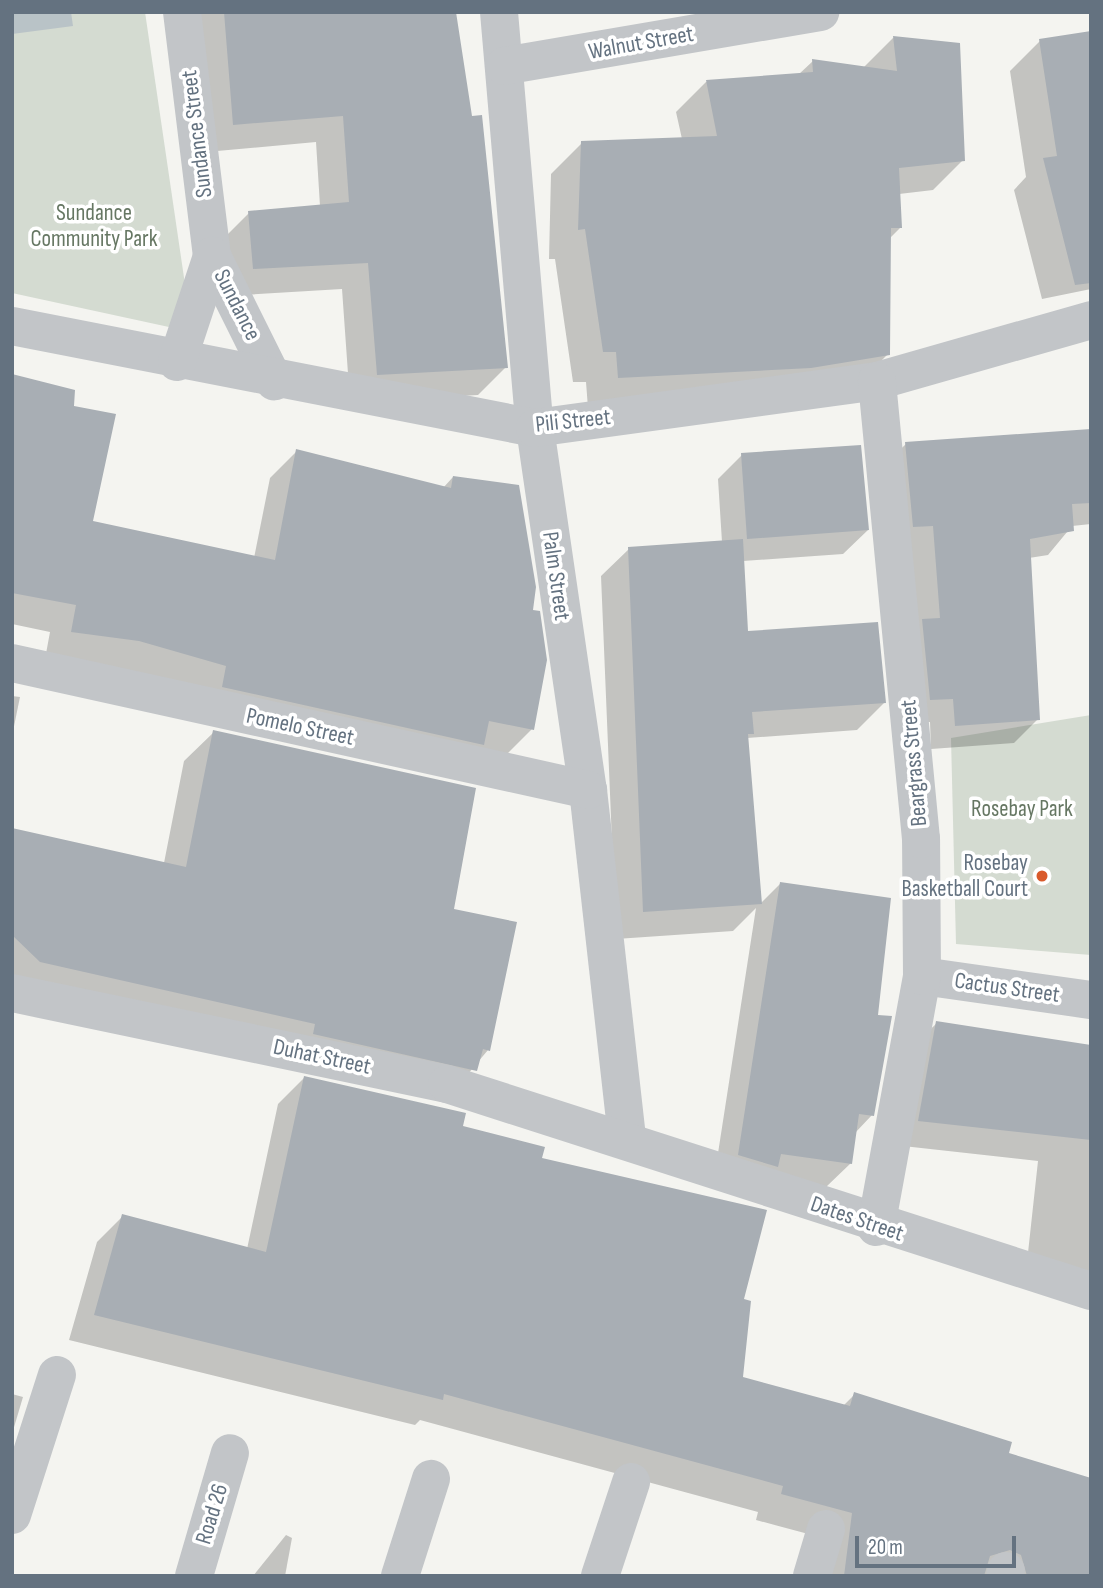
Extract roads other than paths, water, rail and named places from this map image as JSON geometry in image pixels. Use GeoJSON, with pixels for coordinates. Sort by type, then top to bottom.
{"type":"FeatureCollection","features":[{"type":"Feature","properties":{"kind":"street","name":"Sundance Street"},"geometry":{"type":"LineString","coordinates":[[182,12],[212,256]]}},
{"type":"Feature","properties":{"kind":"street","name":"Palm Street"},"geometry":{"type":"LineString","coordinates":[[499,12],[535,428],[588,790],[627,1138]]}},
{"type":"Feature","properties":{"kind":"street","name":"Walnut Street"},"geometry":{"type":"LineString","coordinates":[[504,66],[820,12]]}},
{"type":"Feature","properties":{"kind":"street","name":"Sundance"},"geometry":{"type":"LineString","coordinates":[[177,362],[212,256]]}},
{"type":"Feature","properties":{"kind":"street","name":"Sundance"},"geometry":{"type":"LineString","coordinates":[[212,256],[274,380]]}},
{"type":"Feature","properties":{"kind":"street","name":"Pili Street"},"geometry":{"type":"LineString","coordinates":[[12,326],[177,362],[535,428],[877,381],[1091,320]]}},
{"type":"Feature","properties":{"kind":"street","name":"Beargrass Street"},"geometry":{"type":"LineString","coordinates":[[876,1227],[922,976],[921,839],[877,381]]}},
{"type":"Feature","properties":{"kind":"street","name":"Pomelo Street"},"geometry":{"type":"LineString","coordinates":[[12,663],[588,790]]}},
{"type":"Feature","properties":{"kind":"street","name":"Cactus Street"},"geometry":{"type":"LineString","coordinates":[[922,976],[1091,1000]]}},
{"type":"Feature","properties":{"kind":"street","name":"Duhat Street"},"geometry":{"type":"LineString","coordinates":[[12,993],[447,1084],[627,1138]]}},
{"type":"Feature","properties":{"kind":"street","name":"Dates Street"},"geometry":{"type":"LineString","coordinates":[[627,1138],[876,1227],[1091,1291]]}},
{"type":"Feature","properties":{"kind":"street"},"geometry":{"type":"LineString","coordinates":[[12,1515],[57,1376]]}},
{"type":"Feature","properties":{"kind":"street","name":"Road 26"},"geometry":{"type":"LineString","coordinates":[[194,1576],[230,1453]]}},
{"type":"Feature","properties":{"kind":"street"},"geometry":{"type":"LineString","coordinates":[[400,1576],[431,1479]]}},
{"type":"Feature","properties":{"kind":"street"},"geometry":{"type":"LineString","coordinates":[[600,1576],[631,1482]]}},
{"type":"Feature","properties":{"kind":"street"},"geometry":{"type":"LineString","coordinates":[[812,1576],[826,1529]]}},
{"type":"Feature","properties":{"kind":"place","name":"Rosebay Basketball Court"},"geometry":{"type":"Point","coordinates":[1042,876]}},
{"type":"Feature","properties":{"kind":"park label","name":"Sundance Community Park"},"geometry":{"type":"Point","coordinates":[94,226]}},
{"type":"Feature","properties":{"kind":"park label","name":"Rosebay Park"},"geometry":{"type":"Point","coordinates":[1022,809]}}]}
